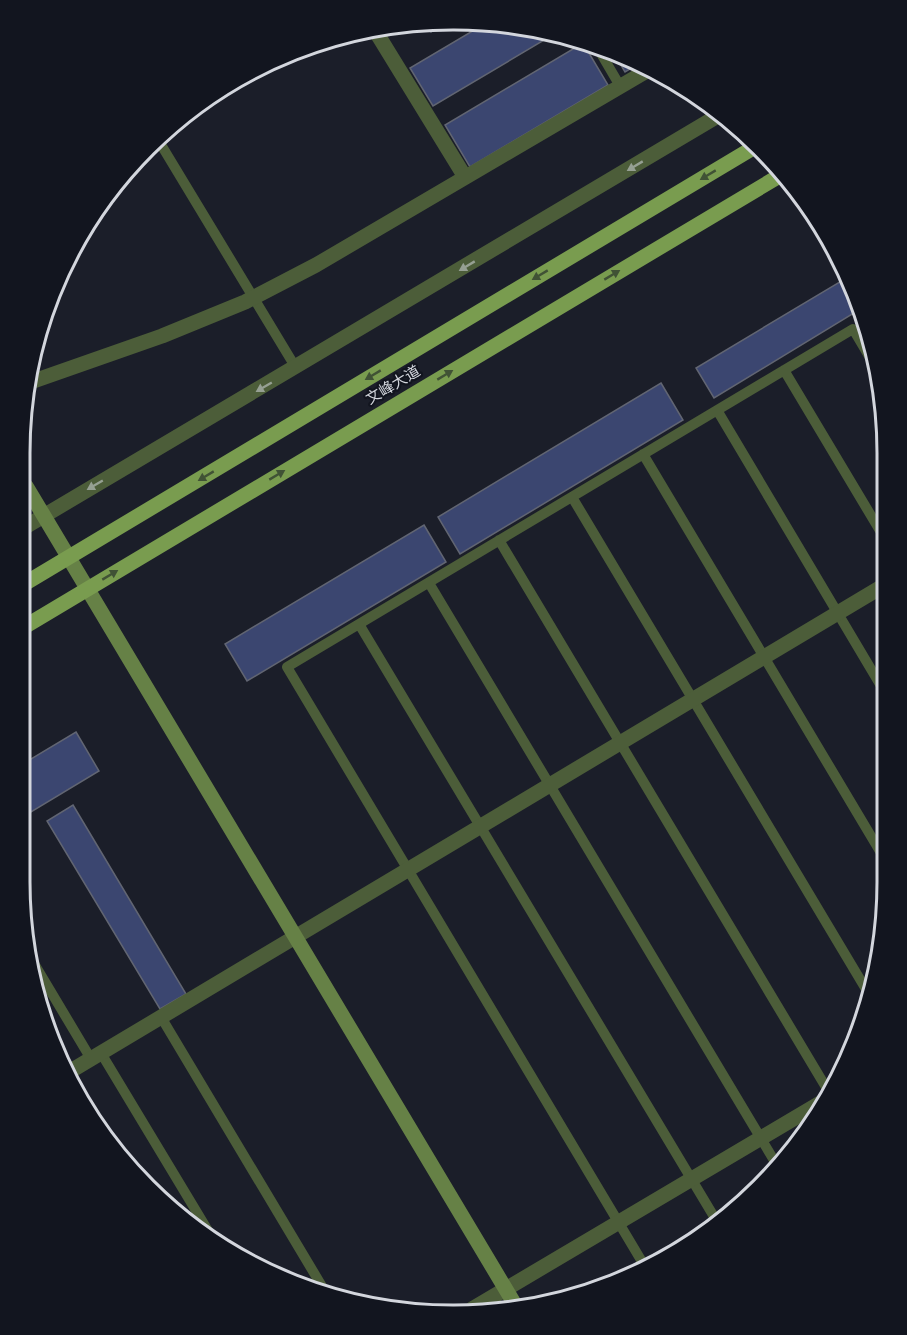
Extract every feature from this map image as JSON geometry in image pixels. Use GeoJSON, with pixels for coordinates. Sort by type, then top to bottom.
{"type":"FeatureCollection","features":[{"type":"Feature","properties":{"kind":"main road","name":"文峰大道"},"geometry":{"type":"LineString","coordinates":[[30,580],[749,150]]}},
{"type":"Feature","properties":{"kind":"main road","name":"文峰大道"},"geometry":{"type":"LineString","coordinates":[[30,623],[775,178]]}},
{"type":"Feature","properties":{"kind":"street"},"geometry":{"type":"LineString","coordinates":[[379,37],[465,177]]}},
{"type":"Feature","properties":{"kind":"street"},"geometry":{"type":"LineString","coordinates":[[37,380],[162,336],[253,297],[316,265],[641,74]]}},
{"type":"Feature","properties":{"kind":"street"},"geometry":{"type":"LineString","coordinates":[[30,524],[712,119]]}},
{"type":"Feature","properties":{"kind":"street"},"geometry":{"type":"LineString","coordinates":[[30,493],[513,1300]]}},
{"type":"Feature","properties":{"kind":"street"},"geometry":{"type":"LineString","coordinates":[[74,1069],[877,590]]}},
{"type":"Feature","properties":{"kind":"street"},"geometry":{"type":"LineString","coordinates":[[480,1304],[811,1108]]}},
{"type":"Feature","properties":{"kind":"lane"},"geometry":{"type":"LineString","coordinates":[[603,57],[620,86]]}},
{"type":"Feature","properties":{"kind":"lane"},"geometry":{"type":"LineString","coordinates":[[162,146],[296,368]]}},
{"type":"Feature","properties":{"kind":"lane"},"geometry":{"type":"LineString","coordinates":[[641,1261],[287,667],[853,329],[864,347]]}},
{"type":"Feature","properties":{"kind":"lane"},"geometry":{"type":"LineString","coordinates":[[784,370],[877,526]]}},
{"type":"Feature","properties":{"kind":"lane"},"geometry":{"type":"LineString","coordinates":[[717,410],[877,679]]}},
{"type":"Feature","properties":{"kind":"lane"},"geometry":{"type":"LineString","coordinates":[[643,454],[877,846]]}},
{"type":"Feature","properties":{"kind":"lane"},"geometry":{"type":"LineString","coordinates":[[572,497],[864,986]]}},
{"type":"Feature","properties":{"kind":"lane"},"geometry":{"type":"LineString","coordinates":[[499,540],[824,1085]]}},
{"type":"Feature","properties":{"kind":"lane"},"geometry":{"type":"LineString","coordinates":[[429,583],[773,1159]]}},
{"type":"Feature","properties":{"kind":"lane"},"geometry":{"type":"LineString","coordinates":[[359,624],[713,1215]]}},
{"type":"Feature","properties":{"kind":"lane"},"geometry":{"type":"LineString","coordinates":[[40,971],[202,1222]]}},
{"type":"Feature","properties":{"kind":"lane"},"geometry":{"type":"LineString","coordinates":[[161,1017],[321,1284]]}},
{"type":"Feature","properties":{"kind":"building"},"geometry":{"type":"Polygon","coordinates":[[[473,31],[544,40],[433,106],[410,68],[473,31]]]}},
{"type":"Feature","properties":{"kind":"building"},"geometry":{"type":"Polygon","coordinates":[[[575,48],[588,51],[608,85],[470,167],[445,125],[575,48]]]}},
{"type":"Feature","properties":{"kind":"building"},"geometry":{"type":"Polygon","coordinates":[[[620,64],[630,69],[625,72],[620,64]]]}},
{"type":"Feature","properties":{"kind":"building"},"geometry":{"type":"Polygon","coordinates":[[[840,282],[854,313],[714,398],[696,368],[840,282]]]}},
{"type":"Feature","properties":{"kind":"building"},"geometry":{"type":"Polygon","coordinates":[[[661,383],[683,420],[460,554],[438,517],[661,383]]]}},
{"type":"Feature","properties":{"kind":"building"},"geometry":{"type":"Polygon","coordinates":[[[424,525],[446,562],[247,681],[225,644],[424,525]]]}},
{"type":"Feature","properties":{"kind":"building"},"geometry":{"type":"Polygon","coordinates":[[[76,732],[99,771],[30,813],[30,760],[76,732]]]}},
{"type":"Feature","properties":{"kind":"building"},"geometry":{"type":"Polygon","coordinates":[[[73,805],[186,994],[160,1009],[47,821],[73,805]]]}}]}
